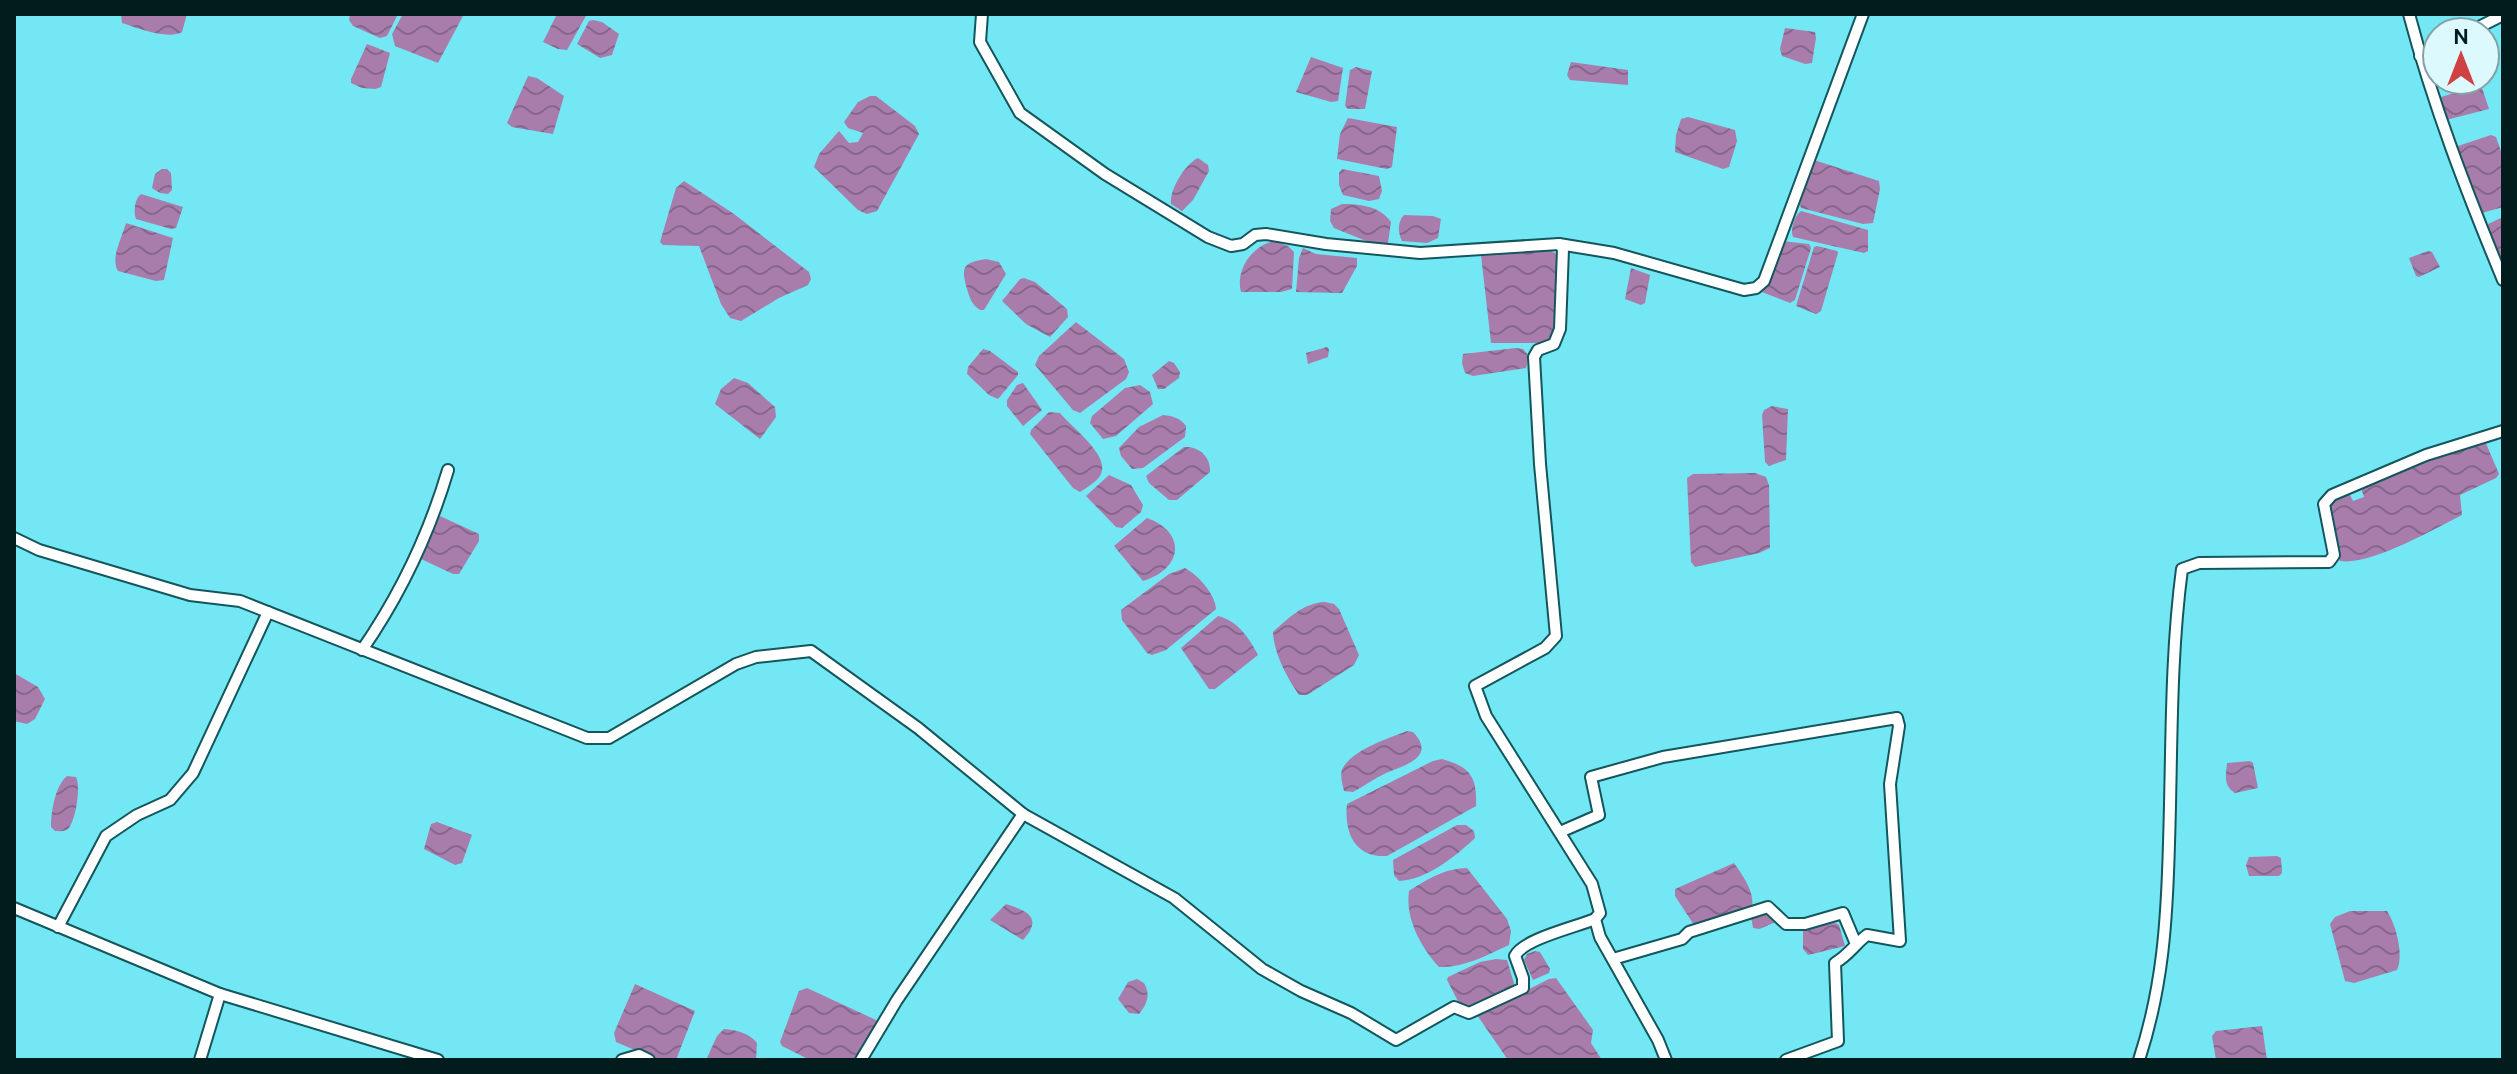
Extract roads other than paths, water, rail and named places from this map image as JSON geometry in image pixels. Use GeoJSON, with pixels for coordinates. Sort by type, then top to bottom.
{"type":"FeatureCollection","features":[{"type":"Feature","properties":{"kind":"street"},"geometry":{"type":"LineString","coordinates":[[982,14],[980,42],[1020,113],[1105,174],[1208,237],[1231,246],[1243,244],[1255,235],[1266,234],[1326,244],[1420,253],[1559,244],[1614,253],[1744,290],[1756,288],[1764,281],[1863,14]]}},
{"type":"Feature","properties":{"kind":"street"},"geometry":{"type":"LineString","coordinates":[[2409,14],[2462,182],[2503,280]]}},
{"type":"Feature","properties":{"kind":"street"},"geometry":{"type":"LineString","coordinates":[[14,538],[39,550],[190,595],[240,601],[587,738],[609,738],[736,664],[756,657],[811,651],[918,728],[1023,814],[1174,898],[1262,969],[1301,991],[1351,1013],[1396,1040],[1454,1007],[1469,1013],[1523,988],[1523,978],[1515,956],[1518,950],[1530,942],[1595,919],[1600,913],[1592,884],[1486,716],[1475,686],[1545,648],[1556,636],[1540,464],[1534,357],[1538,350],[1554,344],[1560,329],[1564,254],[1559,244]]}},
{"type":"Feature","properties":{"kind":"street"},"geometry":{"type":"LineString","coordinates":[[2139,1060],[2164,952],[2169,884],[2176,619],[2182,569],[2199,563],[2329,562],[2334,555],[2324,504],[2332,495],[2426,455],[2503,431]]}},
{"type":"Feature","properties":{"kind":"street"},"geometry":{"type":"LineString","coordinates":[[362,650],[410,570],[438,504],[448,470]]}},
{"type":"Feature","properties":{"kind":"street"},"geometry":{"type":"LineString","coordinates":[[58,927],[106,836],[137,815],[170,800],[193,773],[268,612]]}},
{"type":"Feature","properties":{"kind":"street"},"geometry":{"type":"LineString","coordinates":[[1560,832],[1599,815],[1591,777],[1663,757],[1897,718],[1899,726],[1890,784],[1900,941],[1867,935],[1849,955],[1835,963],[1838,1041],[1786,1060]]}},
{"type":"Feature","properties":{"kind":"street"},"geometry":{"type":"LineString","coordinates":[[861,1060],[897,1000],[1023,814]]}},
{"type":"Feature","properties":{"kind":"street"},"geometry":{"type":"LineString","coordinates":[[1613,959],[1682,939],[1689,932],[1768,907],[1786,924],[1805,924],[1843,913],[1856,944]]}},
{"type":"Feature","properties":{"kind":"street"},"geometry":{"type":"LineString","coordinates":[[14,908],[220,994],[438,1060]]}},
{"type":"Feature","properties":{"kind":"street"},"geometry":{"type":"LineString","coordinates":[[1595,919],[1600,937],[1658,1040],[1666,1060]]}},
{"type":"Feature","properties":{"kind":"street"},"geometry":{"type":"LineString","coordinates":[[200,1060],[220,994]]}},
{"type":"Feature","properties":{"kind":"street"},"geometry":{"type":"LineString","coordinates":[[622,1060],[639,1055],[649,1060]]}},
{"type":"Feature","properties":{"kind":"water"},"geometry":{"type":"Polygon","coordinates":[[[121,14],[187,14],[182,32],[169,35],[122,23],[121,14]]]}},
{"type":"Feature","properties":{"kind":"water"},"geometry":{"type":"Polygon","coordinates":[[[350,14],[398,14],[387,36],[380,38],[353,26],[349,20],[350,14]]]}},
{"type":"Feature","properties":{"kind":"water"},"geometry":{"type":"Polygon","coordinates":[[[403,14],[464,14],[438,63],[395,46],[392,34],[403,14]]]}},
{"type":"Feature","properties":{"kind":"water"},"geometry":{"type":"Polygon","coordinates":[[[557,14],[587,14],[567,50],[543,42],[557,14]]]}},
{"type":"Feature","properties":{"kind":"water"},"geometry":{"type":"Polygon","coordinates":[[[589,21],[602,22],[619,34],[612,55],[600,58],[577,44],[589,21]]]}},
{"type":"Feature","properties":{"kind":"water"},"geometry":{"type":"Polygon","coordinates":[[[1785,28],[1815,32],[1812,63],[1805,64],[1782,56],[1780,49],[1785,28]]]}},
{"type":"Feature","properties":{"kind":"water"},"geometry":{"type":"Polygon","coordinates":[[[367,44],[390,53],[381,87],[375,89],[351,83],[367,44]]]}},
{"type":"Feature","properties":{"kind":"water"},"geometry":{"type":"Polygon","coordinates":[[[1311,57],[1343,68],[1338,101],[1331,102],[1296,92],[1311,57]]]}},
{"type":"Feature","properties":{"kind":"water"},"geometry":{"type":"Polygon","coordinates":[[[1571,62],[1628,70],[1628,85],[1570,80],[1567,75],[1571,62]]]}},
{"type":"Feature","properties":{"kind":"water"},"geometry":{"type":"Polygon","coordinates":[[[1356,67],[1372,71],[1365,109],[1348,109],[1345,106],[1350,70],[1356,67]]]}},
{"type":"Feature","properties":{"kind":"water"},"geometry":{"type":"Polygon","coordinates":[[[528,76],[537,78],[564,96],[553,134],[512,127],[507,123],[528,76]]]}},
{"type":"Feature","properties":{"kind":"water"},"geometry":{"type":"Polygon","coordinates":[[[876,96],[915,126],[919,134],[877,211],[867,214],[858,210],[814,167],[819,154],[839,131],[849,143],[858,142],[863,133],[848,128],[844,122],[858,102],[876,96]]]}},
{"type":"Feature","properties":{"kind":"water"},"geometry":{"type":"Polygon","coordinates":[[[2485,96],[2489,109],[2446,120],[2441,97],[2485,96]]]}},
{"type":"Feature","properties":{"kind":"water"},"geometry":{"type":"Polygon","coordinates":[[[1688,117],[1735,130],[1737,141],[1729,167],[1723,169],[1675,152],[1681,119],[1688,117]]]}},
{"type":"Feature","properties":{"kind":"water"},"geometry":{"type":"Polygon","coordinates":[[[1348,118],[1397,127],[1392,167],[1387,169],[1337,159],[1340,134],[1348,118]]]}},
{"type":"Feature","properties":{"kind":"water"},"geometry":{"type":"Polygon","coordinates":[[[2491,135],[2496,137],[2503,157],[2503,207],[2482,213],[2455,147],[2491,135]]]}},
{"type":"Feature","properties":{"kind":"water"},"geometry":{"type":"Polygon","coordinates":[[[1198,158],[1208,165],[1209,171],[1193,200],[1182,211],[1171,204],[1171,198],[1183,172],[1198,158]]]}},
{"type":"Feature","properties":{"kind":"water"},"geometry":{"type":"Polygon","coordinates":[[[1814,160],[1879,181],[1873,223],[1863,224],[1801,208],[1814,160]]]}},
{"type":"Feature","properties":{"kind":"water"},"geometry":{"type":"Polygon","coordinates":[[[162,169],[171,173],[172,190],[168,194],[152,188],[155,174],[162,169]]]}},
{"type":"Feature","properties":{"kind":"water"},"geometry":{"type":"Polygon","coordinates":[[[1342,169],[1379,176],[1382,191],[1379,199],[1369,201],[1343,195],[1339,185],[1342,169]]]}},
{"type":"Feature","properties":{"kind":"water"},"geometry":{"type":"Polygon","coordinates":[[[684,181],[734,214],[809,272],[811,279],[808,285],[741,321],[730,318],[721,304],[699,246],[663,245],[660,242],[676,188],[684,181]]]}},
{"type":"Feature","properties":{"kind":"water"},"geometry":{"type":"Polygon","coordinates":[[[141,194],[183,207],[176,228],[136,219],[135,205],[141,194]]]}},
{"type":"Feature","properties":{"kind":"water"},"geometry":{"type":"Polygon","coordinates":[[[1342,204],[1369,207],[1381,212],[1391,222],[1388,243],[1376,245],[1334,228],[1330,221],[1331,209],[1342,204]]]}},
{"type":"Feature","properties":{"kind":"water"},"geometry":{"type":"Polygon","coordinates":[[[1801,211],[1868,230],[1868,251],[1864,253],[1793,237],[1793,223],[1801,211]]]}},
{"type":"Feature","properties":{"kind":"water"},"geometry":{"type":"Polygon","coordinates":[[[1404,215],[1441,219],[1438,238],[1427,243],[1402,241],[1399,228],[1404,215]]]}},
{"type":"Feature","properties":{"kind":"water"},"geometry":{"type":"Polygon","coordinates":[[[2503,217],[2503,270],[2486,225],[2503,217]]]}},
{"type":"Feature","properties":{"kind":"water"},"geometry":{"type":"Polygon","coordinates":[[[126,223],[173,238],[164,280],[156,281],[118,271],[116,254],[126,223]]]}},
{"type":"Feature","properties":{"kind":"water"},"geometry":{"type":"Polygon","coordinates":[[[1274,241],[1294,252],[1292,289],[1241,292],[1241,275],[1247,260],[1259,248],[1274,241]]]}},
{"type":"Feature","properties":{"kind":"water"},"geometry":{"type":"Polygon","coordinates":[[[1782,241],[1809,244],[1811,248],[1795,300],[1790,303],[1762,292],[1782,241]]]}},
{"type":"Feature","properties":{"kind":"water"},"geometry":{"type":"Polygon","coordinates":[[[1814,247],[1838,253],[1821,311],[1816,314],[1796,306],[1814,247]]]}},
{"type":"Feature","properties":{"kind":"water"},"geometry":{"type":"Polygon","coordinates":[[[1303,248],[1316,254],[1357,258],[1357,266],[1342,293],[1296,292],[1303,248]]]}},
{"type":"Feature","properties":{"kind":"water"},"geometry":{"type":"Polygon","coordinates":[[[1551,251],[1560,260],[1553,338],[1546,343],[1491,343],[1481,255],[1551,251]]]}},
{"type":"Feature","properties":{"kind":"water"},"geometry":{"type":"Polygon","coordinates":[[[2432,252],[2440,267],[2416,276],[2409,258],[2432,252]]]}},
{"type":"Feature","properties":{"kind":"water"},"geometry":{"type":"Polygon","coordinates":[[[986,259],[999,262],[1006,274],[984,310],[980,310],[970,298],[964,271],[968,264],[986,259]]]}},
{"type":"Feature","properties":{"kind":"water"},"geometry":{"type":"Polygon","coordinates":[[[1631,268],[1650,275],[1645,303],[1641,305],[1625,299],[1631,268]]]}},
{"type":"Feature","properties":{"kind":"water"},"geometry":{"type":"Polygon","coordinates":[[[1024,278],[1035,282],[1067,309],[1068,317],[1050,337],[1026,324],[1002,301],[1024,278]]]}},
{"type":"Feature","properties":{"kind":"water"},"geometry":{"type":"Polygon","coordinates":[[[1076,322],[1124,359],[1129,372],[1126,379],[1080,413],[1073,410],[1035,365],[1039,356],[1076,322]]]}},
{"type":"Feature","properties":{"kind":"water"},"geometry":{"type":"Polygon","coordinates":[[[1327,347],[1328,357],[1308,364],[1306,353],[1327,347]]]}},
{"type":"Feature","properties":{"kind":"water"},"geometry":{"type":"Polygon","coordinates":[[[983,349],[1018,372],[998,399],[989,395],[967,374],[968,367],[983,349]]]}},
{"type":"Feature","properties":{"kind":"water"},"geometry":{"type":"Polygon","coordinates":[[[1523,349],[1529,356],[1526,368],[1473,376],[1465,373],[1463,354],[1523,349]]]}},
{"type":"Feature","properties":{"kind":"water"},"geometry":{"type":"Polygon","coordinates":[[[1169,361],[1180,372],[1179,378],[1164,389],[1158,389],[1152,375],[1169,361]]]}},
{"type":"Feature","properties":{"kind":"water"},"geometry":{"type":"Polygon","coordinates":[[[734,378],[748,383],[775,407],[776,417],[760,439],[715,404],[721,389],[734,378]]]}},
{"type":"Feature","properties":{"kind":"water"},"geometry":{"type":"Polygon","coordinates":[[[1023,383],[1042,410],[1023,426],[1007,406],[1007,400],[1017,385],[1023,383]]]}},
{"type":"Feature","properties":{"kind":"water"},"geometry":{"type":"Polygon","coordinates":[[[1140,385],[1150,392],[1153,404],[1116,436],[1103,439],[1090,423],[1092,416],[1125,388],[1140,385]]]}},
{"type":"Feature","properties":{"kind":"water"},"geometry":{"type":"Polygon","coordinates":[[[1772,406],[1788,409],[1786,460],[1769,466],[1765,462],[1762,415],[1772,406]]]}},
{"type":"Feature","properties":{"kind":"water"},"geometry":{"type":"Polygon","coordinates":[[[1049,412],[1060,413],[1089,442],[1101,460],[1100,476],[1080,492],[1073,488],[1030,434],[1049,412]]]}},
{"type":"Feature","properties":{"kind":"water"},"geometry":{"type":"Polygon","coordinates":[[[1163,415],[1184,423],[1185,437],[1143,468],[1132,469],[1121,456],[1119,448],[1139,427],[1163,415]]]}},
{"type":"Feature","properties":{"kind":"water"},"geometry":{"type":"Polygon","coordinates":[[[2485,441],[2499,474],[2460,495],[2462,515],[2384,552],[2368,558],[2340,561],[2327,513],[2333,501],[2349,493],[2353,501],[2364,497],[2361,488],[2430,457],[2485,441]]]}},
{"type":"Feature","properties":{"kind":"water"},"geometry":{"type":"Polygon","coordinates":[[[1184,447],[1195,448],[1203,454],[1210,472],[1177,500],[1169,500],[1149,483],[1146,476],[1184,447]]]}},
{"type":"Feature","properties":{"kind":"water"},"geometry":{"type":"Polygon","coordinates":[[[1755,473],[1766,477],[1769,485],[1770,548],[1695,567],[1691,562],[1687,478],[1693,474],[1755,473]]]}},
{"type":"Feature","properties":{"kind":"water"},"geometry":{"type":"Polygon","coordinates":[[[1109,475],[1131,485],[1143,505],[1141,512],[1122,528],[1116,527],[1086,496],[1109,475]]]}},
{"type":"Feature","properties":{"kind":"water"},"geometry":{"type":"Polygon","coordinates":[[[440,516],[479,534],[479,541],[459,574],[419,558],[440,516]]]}},
{"type":"Feature","properties":{"kind":"water"},"geometry":{"type":"Polygon","coordinates":[[[1147,518],[1169,532],[1175,550],[1166,568],[1143,581],[1114,546],[1147,518]]]}},
{"type":"Feature","properties":{"kind":"water"},"geometry":{"type":"Polygon","coordinates":[[[1185,568],[1205,586],[1213,597],[1216,609],[1166,650],[1152,655],[1147,653],[1122,620],[1121,610],[1169,574],[1185,568]]]}},
{"type":"Feature","properties":{"kind":"water"},"geometry":{"type":"Polygon","coordinates":[[[1325,602],[1339,609],[1359,655],[1354,665],[1307,695],[1299,695],[1279,657],[1273,632],[1303,608],[1325,602]]]}},
{"type":"Feature","properties":{"kind":"water"},"geometry":{"type":"Polygon","coordinates":[[[1218,616],[1237,626],[1258,655],[1215,689],[1209,689],[1181,648],[1218,616]]]}},
{"type":"Feature","properties":{"kind":"water"},"geometry":{"type":"Polygon","coordinates":[[[14,673],[38,687],[45,699],[35,719],[27,724],[14,721],[14,673]]]}},
{"type":"Feature","properties":{"kind":"water"},"geometry":{"type":"Polygon","coordinates":[[[1407,731],[1413,732],[1420,741],[1422,748],[1416,759],[1353,792],[1344,791],[1342,771],[1350,760],[1373,745],[1407,731]]]}},
{"type":"Feature","properties":{"kind":"water"},"geometry":{"type":"Polygon","coordinates":[[[1442,759],[1470,774],[1475,787],[1476,806],[1387,856],[1376,856],[1359,848],[1347,825],[1347,804],[1442,759]]]}},
{"type":"Feature","properties":{"kind":"water"},"geometry":{"type":"Polygon","coordinates":[[[2250,761],[2258,788],[2235,793],[2227,784],[2227,763],[2250,761]]]}},
{"type":"Feature","properties":{"kind":"water"},"geometry":{"type":"Polygon","coordinates":[[[67,776],[76,777],[77,781],[75,811],[68,829],[55,831],[51,827],[53,807],[59,786],[67,776]]]}},
{"type":"Feature","properties":{"kind":"water"},"geometry":{"type":"Polygon","coordinates":[[[437,822],[472,835],[462,863],[455,865],[424,849],[431,824],[437,822]]]}},
{"type":"Feature","properties":{"kind":"water"},"geometry":{"type":"Polygon","coordinates":[[[1457,825],[1466,825],[1474,831],[1475,838],[1430,872],[1399,881],[1394,875],[1393,860],[1457,825]]]}},
{"type":"Feature","properties":{"kind":"water"},"geometry":{"type":"Polygon","coordinates":[[[2249,857],[2281,858],[2282,873],[2279,876],[2249,876],[2246,865],[2249,857]]]}},
{"type":"Feature","properties":{"kind":"water"},"geometry":{"type":"Polygon","coordinates":[[[1734,863],[1750,890],[1752,908],[1696,928],[1675,896],[1675,889],[1734,863]]]}},
{"type":"Feature","properties":{"kind":"water"},"geometry":{"type":"Polygon","coordinates":[[[1467,868],[1507,919],[1511,931],[1509,945],[1466,963],[1439,967],[1426,951],[1412,922],[1409,891],[1443,873],[1467,868]]]}},
{"type":"Feature","properties":{"kind":"water"},"geometry":{"type":"Polygon","coordinates":[[[1006,904],[1030,916],[1032,926],[1023,940],[990,920],[1006,904]]]}},
{"type":"Feature","properties":{"kind":"water"},"geometry":{"type":"Polygon","coordinates":[[[1766,911],[1777,919],[1776,922],[1759,929],[1753,928],[1751,916],[1766,911]]]}},
{"type":"Feature","properties":{"kind":"water"},"geometry":{"type":"Polygon","coordinates":[[[2350,911],[2387,911],[2398,940],[2400,956],[2397,970],[2354,983],[2345,981],[2330,924],[2335,917],[2350,911]]]}},
{"type":"Feature","properties":{"kind":"water"},"geometry":{"type":"Polygon","coordinates":[[[1835,923],[1839,925],[1845,946],[1808,955],[1803,949],[1803,930],[1835,923]]]}},
{"type":"Feature","properties":{"kind":"water"},"geometry":{"type":"Polygon","coordinates":[[[1540,952],[1550,969],[1549,973],[1533,980],[1524,960],[1527,954],[1540,952]]]}},
{"type":"Feature","properties":{"kind":"water"},"geometry":{"type":"Polygon","coordinates":[[[1507,960],[1515,987],[1472,1010],[1461,1007],[1448,977],[1480,962],[1507,960]]]}},
{"type":"Feature","properties":{"kind":"water"},"geometry":{"type":"Polygon","coordinates":[[[1556,978],[1593,1030],[1591,1043],[1602,1060],[1508,1060],[1477,1015],[1556,978]]]}},
{"type":"Feature","properties":{"kind":"water"},"geometry":{"type":"Polygon","coordinates":[[[1137,979],[1144,983],[1148,995],[1139,1014],[1129,1013],[1118,999],[1128,982],[1137,979]]]}},
{"type":"Feature","properties":{"kind":"water"},"geometry":{"type":"Polygon","coordinates":[[[635,984],[695,1011],[676,1060],[658,1060],[616,1042],[614,1033],[635,984]]]}},
{"type":"Feature","properties":{"kind":"water"},"geometry":{"type":"Polygon","coordinates":[[[807,988],[876,1020],[878,1024],[858,1060],[810,1060],[782,1046],[780,1042],[799,991],[807,988]]]}},
{"type":"Feature","properties":{"kind":"water"},"geometry":{"type":"Polygon","coordinates":[[[2262,1026],[2267,1060],[2216,1060],[2212,1036],[2216,1031],[2262,1026]]]}},
{"type":"Feature","properties":{"kind":"water"},"geometry":{"type":"Polygon","coordinates":[[[724,1029],[734,1030],[754,1040],[757,1043],[756,1060],[706,1060],[717,1036],[724,1029]]]}}]}
